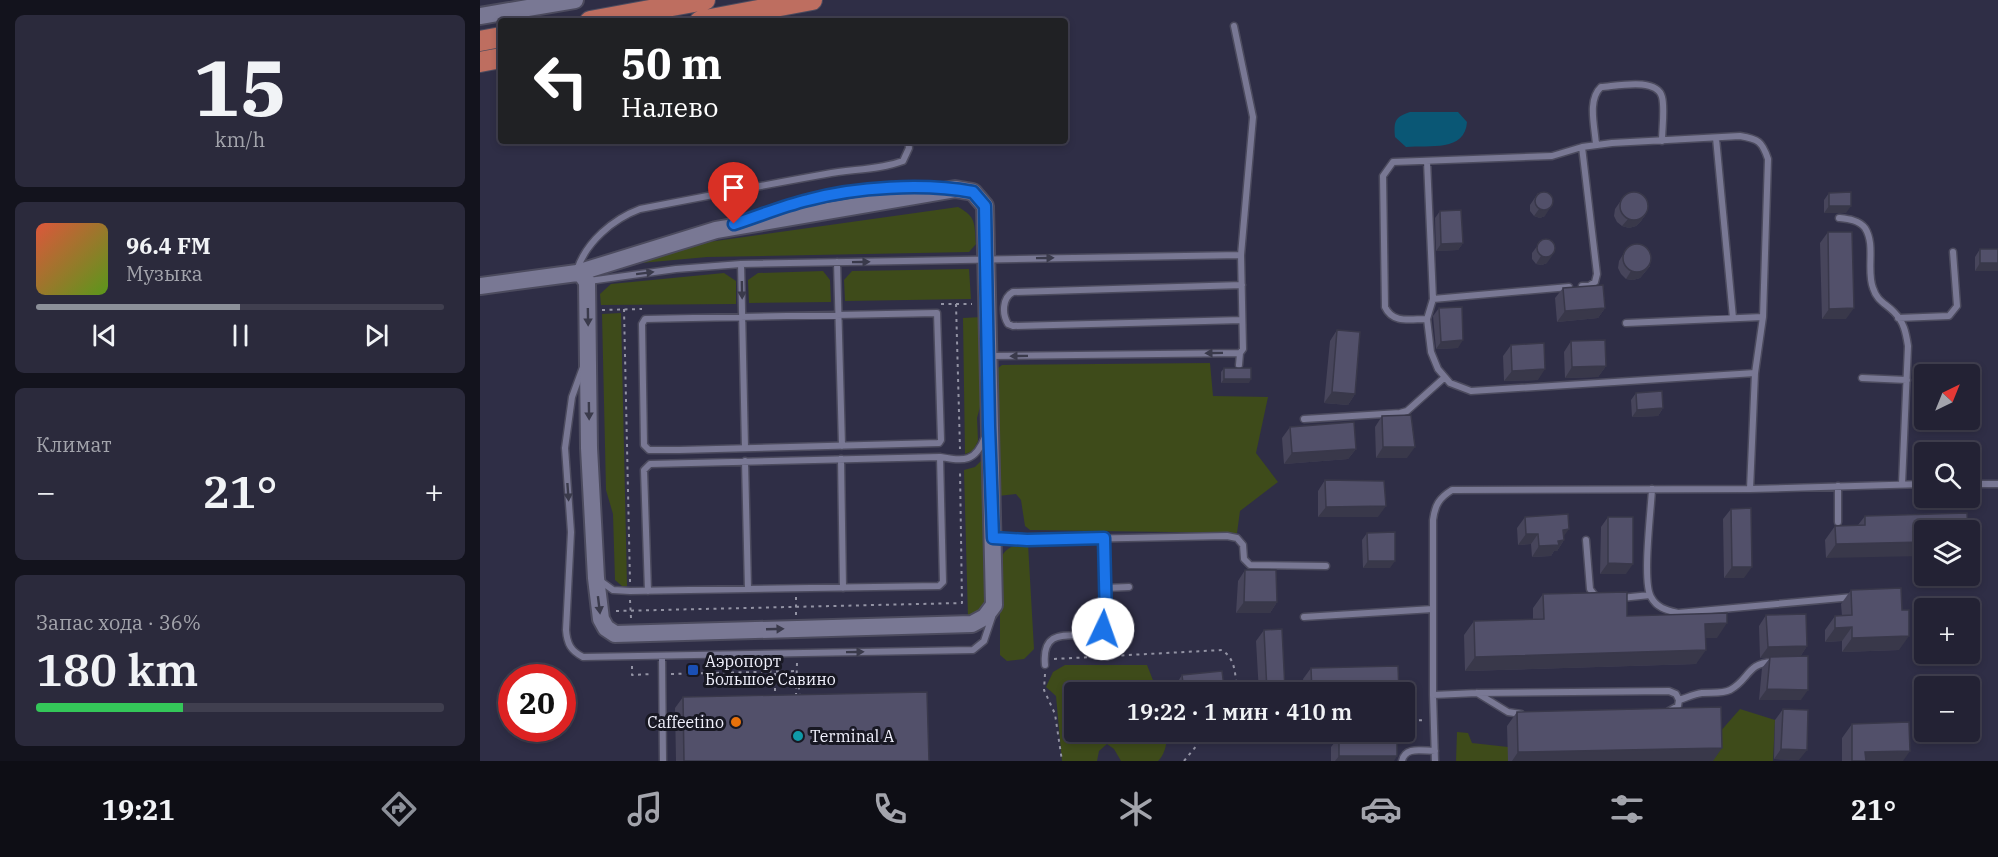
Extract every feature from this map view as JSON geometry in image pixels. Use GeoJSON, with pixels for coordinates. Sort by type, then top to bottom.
{"type":"FeatureCollection","features":[{"type":"Feature","properties":{"kind":"main road"},"geometry":{"type":"LineString","coordinates":[[606,18],[705,0]]}},
{"type":"Feature","properties":{"kind":"main road"},"geometry":{"type":"LineString","coordinates":[[716,18],[812,0]]}},
{"type":"Feature","properties":{"kind":"main road"},"geometry":{"type":"LineString","coordinates":[[480,41],[498,38]]}},
{"type":"Feature","properties":{"kind":"main road"},"geometry":{"type":"LineString","coordinates":[[480,62],[498,59]]}},
{"type":"Feature","properties":{"kind":"street"},"geometry":{"type":"LineString","coordinates":[[480,16],[575,0]]}},
{"type":"Feature","properties":{"kind":"street"},"geometry":{"type":"LineString","coordinates":[[480,286],[582,277],[716,230],[955,189],[973,192],[985,206],[994,605],[985,617],[972,624],[615,634],[606,628],[601,619],[596,578],[589,448],[588,352],[582,277]]}},
{"type":"Feature","properties":{"kind":"lane"},"geometry":{"type":"LineString","coordinates":[[1234,26],[1253,117],[1241,255],[1243,349],[1240,353],[1239,365]]}},
{"type":"Feature","properties":{"kind":"lane"},"geometry":{"type":"LineString","coordinates":[[1596,145],[1593,99],[1596,92],[1601,87],[1648,84],[1657,89],[1662,96],[1662,141]]}},
{"type":"Feature","properties":{"kind":"lane"},"geometry":{"type":"LineString","coordinates":[[1426,319],[1396,320],[1389,315],[1385,307],[1383,176],[1393,162],[1552,156],[1596,145],[1740,136],[1754,138],[1764,145],[1768,159],[1763,316],[1755,373],[1750,489]]}},
{"type":"Feature","properties":{"kind":"lane"},"geometry":{"type":"LineString","coordinates":[[1716,138],[1733,318]]}},
{"type":"Feature","properties":{"kind":"lane"},"geometry":{"type":"LineString","coordinates":[[908,144],[903,161],[889,166],[774,183],[640,209],[606,229],[582,256],[582,277],[741,264],[1241,255]]}},
{"type":"Feature","properties":{"kind":"lane"},"geometry":{"type":"LineString","coordinates":[[1433,299],[1589,286],[1595,282],[1597,274],[1582,147]]}},
{"type":"Feature","properties":{"kind":"lane"},"geometry":{"type":"LineString","coordinates":[[1427,161],[1433,299],[1426,319],[1431,352],[1438,369],[1450,383],[1471,391],[1755,373]]}},
{"type":"Feature","properties":{"kind":"lane"},"geometry":{"type":"LineString","coordinates":[[1839,218],[1855,220],[1864,227],[1869,239],[1871,285],[1877,299],[1894,313],[1905,327],[1908,346],[1902,484]]}},
{"type":"Feature","properties":{"kind":"lane"},"geometry":{"type":"LineString","coordinates":[[1898,318],[1949,316],[1954,311],[1957,306],[1953,252]]}},
{"type":"Feature","properties":{"kind":"lane"},"geometry":{"type":"LineString","coordinates":[[837,262],[842,446]]}},
{"type":"Feature","properties":{"kind":"lane"},"geometry":{"type":"LineString","coordinates":[[741,264],[745,448]]}},
{"type":"Feature","properties":{"kind":"lane"},"geometry":{"type":"LineString","coordinates":[[1242,285],[1013,292],[1007,295],[1005,300],[1005,320],[1013,326],[1242,320]]}},
{"type":"Feature","properties":{"kind":"lane"},"geometry":{"type":"LineString","coordinates":[[934,313],[938,316],[940,441],[907,445],[649,450],[644,445],[643,321],[645,319],[838,314],[934,313]]}},
{"type":"Feature","properties":{"kind":"lane"},"geometry":{"type":"LineString","coordinates":[[1626,322],[1763,316]]}},
{"type":"Feature","properties":{"kind":"lane"},"geometry":{"type":"LineString","coordinates":[[588,352],[572,397],[565,448],[571,532],[567,641],[573,652],[583,657],[973,650],[984,641],[994,605]]}},
{"type":"Feature","properties":{"kind":"lane"},"geometry":{"type":"LineString","coordinates":[[988,356],[1240,353]]}},
{"type":"Feature","properties":{"kind":"lane"},"geometry":{"type":"LineString","coordinates":[[1304,419],[1401,413],[1407,411],[1445,377]]}},
{"type":"Feature","properties":{"kind":"lane"},"geometry":{"type":"LineString","coordinates":[[1862,378],[1907,380]]}},
{"type":"Feature","properties":{"kind":"lane"},"geometry":{"type":"LineString","coordinates":[[648,591],[644,470],[650,464],[940,457],[960,461],[971,458],[980,449],[989,426]]}},
{"type":"Feature","properties":{"kind":"lane"},"geometry":{"type":"LineString","coordinates":[[596,578],[613,590],[648,591],[939,586],[942,584],[940,457]]}},
{"type":"Feature","properties":{"kind":"lane"},"geometry":{"type":"LineString","coordinates":[[841,459],[843,588]]}},
{"type":"Feature","properties":{"kind":"lane"},"geometry":{"type":"LineString","coordinates":[[745,461],[748,589]]}},
{"type":"Feature","properties":{"kind":"lane"},"geometry":{"type":"LineString","coordinates":[[1435,761],[1434,509],[1441,497],[1452,490],[1750,489],[1914,484]]}},
{"type":"Feature","properties":{"kind":"lane"},"geometry":{"type":"LineString","coordinates":[[1980,484],[1998,484]]}},
{"type":"Feature","properties":{"kind":"lane"},"geometry":{"type":"LineString","coordinates":[[1838,486],[1838,522]]}},
{"type":"Feature","properties":{"kind":"lane"},"geometry":{"type":"LineString","coordinates":[[1652,489],[1647,580],[1650,595],[1659,607],[1678,614],[1857,597]]}},
{"type":"Feature","properties":{"kind":"lane"},"geometry":{"type":"LineString","coordinates":[[993,538],[1027,540],[1227,536],[1237,538],[1244,545],[1244,559],[1250,565],[1326,566]]}},
{"type":"Feature","properties":{"kind":"lane"},"geometry":{"type":"LineString","coordinates":[[1045,665],[1044,653],[1054,638],[1064,635],[1098,634],[1103,629],[1106,622],[1104,538]]}},
{"type":"Feature","properties":{"kind":"lane"},"geometry":{"type":"LineString","coordinates":[[1586,540],[1590,589],[1595,596],[1604,600]]}},
{"type":"Feature","properties":{"kind":"lane"},"geometry":{"type":"LineString","coordinates":[[1105,588],[1129,587]]}},
{"type":"Feature","properties":{"kind":"lane"},"geometry":{"type":"LineString","coordinates":[[1615,598],[1650,595]]}},
{"type":"Feature","properties":{"kind":"lane"},"geometry":{"type":"LineString","coordinates":[[1304,617],[1433,609]]}},
{"type":"Feature","properties":{"kind":"lane"},"geometry":{"type":"LineString","coordinates":[[662,656],[663,761]]}},
{"type":"Feature","properties":{"kind":"lane"},"geometry":{"type":"LineString","coordinates":[[1679,700],[1700,693],[1732,689],[1754,666],[1761,663],[1781,662]]}},
{"type":"Feature","properties":{"kind":"lane"},"geometry":{"type":"LineString","coordinates":[[1433,695],[1669,692],[1676,694],[1679,700],[1678,706],[1672,711],[1661,711]]}},
{"type":"Feature","properties":{"kind":"lane"},"geometry":{"type":"LineString","coordinates":[[1477,693],[1508,712],[1524,714]]}},
{"type":"Feature","properties":{"kind":"lane"},"geometry":{"type":"LineString","coordinates":[[1402,761],[1403,754],[1408,751],[1435,751]]}},
{"type":"Feature","properties":{"kind":"path"},"geometry":{"type":"LineString","coordinates":[[616,611],[962,603],[956,304]]}},
{"type":"Feature","properties":{"kind":"path"},"geometry":{"type":"LineString","coordinates":[[1062,761],[1055,714],[1044,690],[1045,665],[1050,659],[1222,650],[1229,654],[1234,662],[1236,682]]}},
{"type":"Feature","properties":{"kind":"path"},"geometry":{"type":"LineString","coordinates":[[775,671],[775,706]]}},
{"type":"Feature","properties":{"kind":"path"},"geometry":{"type":"LineString","coordinates":[[796,705],[797,671],[801,705]]}},
{"type":"Feature","properties":{"kind":"path"},"geometry":{"type":"LineString","coordinates":[[1415,721],[1434,720]]}},
{"type":"Feature","properties":{"kind":"path"},"geometry":{"type":"LineString","coordinates":[[1184,761],[1199,742]]}},
{"type":"Feature","properties":{"kind":"green space"},"geometry":{"type":"Polygon","coordinates":[[[958,207],[969,214],[974,226],[976,244],[969,252],[707,257],[641,263],[639,258],[694,244],[958,207]]]}},
{"type":"Feature","properties":{"kind":"green space"},"geometry":{"type":"Polygon","coordinates":[[[969,269],[971,299],[845,301],[844,280],[852,271],[969,269]]]}},
{"type":"Feature","properties":{"kind":"green space"},"geometry":{"type":"Polygon","coordinates":[[[823,271],[830,280],[831,302],[749,303],[748,280],[758,273],[823,271]]]}},
{"type":"Feature","properties":{"kind":"green space"},"geometry":{"type":"Polygon","coordinates":[[[724,273],[736,281],[736,304],[601,305],[600,294],[611,284],[724,273]]]}},
{"type":"Feature","properties":{"kind":"green space"},"geometry":{"type":"Polygon","coordinates":[[[621,313],[627,586],[622,586],[615,580],[613,514],[606,490],[602,314],[621,313]]]}},
{"type":"Feature","properties":{"kind":"green space"},"geometry":{"type":"Polygon","coordinates":[[[982,317],[984,392],[977,418],[978,441],[973,451],[965,454],[963,318],[982,317]]]}},
{"type":"Feature","properties":{"kind":"green space"},"geometry":{"type":"Polygon","coordinates":[[[1210,363],[1213,396],[1268,397],[1256,453],[1278,482],[1240,511],[1237,533],[1030,530],[1025,526],[1021,500],[1016,494],[998,496],[995,376],[1002,365],[1210,363]]]}},
{"type":"Feature","properties":{"kind":"green space"},"geometry":{"type":"Polygon","coordinates":[[[983,459],[986,610],[968,618],[964,470],[975,467],[983,459]]]}},
{"type":"Feature","properties":{"kind":"green space"},"geometry":{"type":"Polygon","coordinates":[[[1028,544],[1034,649],[1024,659],[1007,661],[1000,655],[1000,559],[1011,547],[1028,544]]]}},
{"type":"Feature","properties":{"kind":"green space"},"geometry":{"type":"Polygon","coordinates":[[[1065,665],[1147,665],[1154,682],[1064,682],[1064,742],[1166,742],[1158,761],[1121,761],[1114,749],[1107,744],[1099,751],[1097,761],[1062,761],[1056,696],[1046,687],[1053,672],[1065,665]]]}},
{"type":"Feature","properties":{"kind":"green space"},"geometry":{"type":"Polygon","coordinates":[[[1740,709],[1775,720],[1773,761],[1712,761],[1712,741],[1740,709]]]}},
{"type":"Feature","properties":{"kind":"green space"},"geometry":{"type":"Polygon","coordinates":[[[1457,732],[1468,733],[1472,743],[1508,747],[1508,761],[1456,761],[1457,732]]]}},
{"type":"Feature","properties":{"kind":"water"},"geometry":{"type":"Polygon","coordinates":[[[1410,112],[1458,112],[1467,122],[1465,132],[1453,143],[1406,147],[1395,137],[1395,124],[1398,118],[1410,112]]]}},
{"type":"Feature","properties":{"kind":"building"},"geometry":{"type":"Polygon","coordinates":[[[1540,192],[1548,192],[1553,197],[1551,208],[1540,210],[1535,205],[1535,197],[1540,192]]]}},
{"type":"Feature","properties":{"kind":"building"},"geometry":{"type":"Polygon","coordinates":[[[1634,192],[1644,196],[1648,206],[1644,216],[1634,220],[1624,216],[1620,206],[1624,196],[1634,192]]]}},
{"type":"Feature","properties":{"kind":"building"},"geometry":{"type":"Polygon","coordinates":[[[1851,192],[1851,206],[1829,206],[1829,193],[1851,192]]]}},
{"type":"Feature","properties":{"kind":"building"},"geometry":{"type":"Polygon","coordinates":[[[1461,210],[1463,243],[1441,244],[1440,211],[1461,210]]]}},
{"type":"Feature","properties":{"kind":"building"},"geometry":{"type":"Polygon","coordinates":[[[1828,232],[1852,232],[1854,308],[1829,309],[1828,232]]]}},
{"type":"Feature","properties":{"kind":"building"},"geometry":{"type":"Polygon","coordinates":[[[1542,239],[1550,239],[1555,244],[1553,255],[1542,257],[1537,252],[1537,244],[1542,239]]]}},
{"type":"Feature","properties":{"kind":"building"},"geometry":{"type":"Polygon","coordinates":[[[1637,244],[1647,248],[1651,258],[1647,268],[1637,272],[1627,268],[1623,258],[1627,248],[1637,244]]]}},
{"type":"Feature","properties":{"kind":"building"},"geometry":{"type":"Polygon","coordinates":[[[1980,249],[1998,249],[1998,263],[1980,263],[1980,249]]]}},
{"type":"Feature","properties":{"kind":"building"},"geometry":{"type":"Polygon","coordinates":[[[1603,285],[1605,308],[1565,311],[1563,288],[1603,285]]]}},
{"type":"Feature","properties":{"kind":"building"},"geometry":{"type":"Polygon","coordinates":[[[1462,307],[1463,340],[1441,342],[1439,308],[1462,307]]]}},
{"type":"Feature","properties":{"kind":"building"},"geometry":{"type":"Polygon","coordinates":[[[1337,330],[1360,332],[1355,394],[1332,392],[1337,330]]]}},
{"type":"Feature","properties":{"kind":"building"},"geometry":{"type":"Polygon","coordinates":[[[1605,340],[1606,366],[1572,367],[1571,341],[1605,340]]]}},
{"type":"Feature","properties":{"kind":"building"},"geometry":{"type":"Polygon","coordinates":[[[1544,343],[1545,369],[1512,371],[1511,345],[1544,343]]]}},
{"type":"Feature","properties":{"kind":"building"},"geometry":{"type":"Polygon","coordinates":[[[1224,368],[1251,368],[1251,379],[1224,379],[1224,368]]]}},
{"type":"Feature","properties":{"kind":"building"},"geometry":{"type":"Polygon","coordinates":[[[1662,391],[1663,408],[1637,410],[1636,393],[1662,391]]]}},
{"type":"Feature","properties":{"kind":"building"},"geometry":{"type":"Polygon","coordinates":[[[1411,415],[1415,447],[1383,447],[1382,416],[1411,415]]]}},
{"type":"Feature","properties":{"kind":"building"},"geometry":{"type":"Polygon","coordinates":[[[1354,422],[1356,449],[1292,453],[1290,427],[1354,422]]]}},
{"type":"Feature","properties":{"kind":"building"},"geometry":{"type":"Polygon","coordinates":[[[1325,480],[1384,481],[1386,506],[1326,507],[1325,480]]]}},
{"type":"Feature","properties":{"kind":"building"},"geometry":{"type":"Polygon","coordinates":[[[1751,508],[1752,567],[1732,567],[1731,509],[1751,508]]]}},
{"type":"Feature","properties":{"kind":"building"},"geometry":{"type":"Polygon","coordinates":[[[1967,513],[1967,520],[1914,520],[1914,542],[1836,544],[1835,526],[1865,525],[1865,516],[1967,513]]]}},
{"type":"Feature","properties":{"kind":"building"},"geometry":{"type":"Polygon","coordinates":[[[1568,514],[1569,529],[1563,530],[1564,540],[1558,541],[1559,545],[1539,546],[1538,534],[1526,534],[1525,517],[1568,514]]]}},
{"type":"Feature","properties":{"kind":"building"},"geometry":{"type":"Polygon","coordinates":[[[1608,517],[1633,517],[1633,564],[1608,563],[1608,517]]]}},
{"type":"Feature","properties":{"kind":"building"},"geometry":{"type":"Polygon","coordinates":[[[1395,532],[1395,561],[1368,561],[1367,533],[1395,532]]]}},
{"type":"Feature","properties":{"kind":"building"},"geometry":{"type":"Polygon","coordinates":[[[1245,570],[1276,570],[1277,602],[1244,602],[1245,570]]]}},
{"type":"Feature","properties":{"kind":"building"},"geometry":{"type":"Polygon","coordinates":[[[1901,588],[1902,610],[1909,610],[1909,636],[1852,638],[1852,627],[1835,628],[1835,616],[1852,615],[1851,590],[1901,588]]]}},
{"type":"Feature","properties":{"kind":"building"},"geometry":{"type":"Polygon","coordinates":[[[1627,592],[1627,616],[1727,613],[1727,623],[1705,624],[1706,650],[1475,657],[1474,621],[1544,619],[1543,594],[1627,592]]]}},
{"type":"Feature","properties":{"kind":"building"},"geometry":{"type":"Polygon","coordinates":[[[1806,614],[1807,646],[1768,647],[1766,615],[1806,614]]]}},
{"type":"Feature","properties":{"kind":"building"},"geometry":{"type":"Polygon","coordinates":[[[1282,629],[1285,682],[1267,682],[1264,630],[1282,629]]]}},
{"type":"Feature","properties":{"kind":"building"},"geometry":{"type":"Polygon","coordinates":[[[1808,656],[1808,690],[1767,689],[1770,657],[1808,656]]]}},
{"type":"Feature","properties":{"kind":"building"},"geometry":{"type":"Polygon","coordinates":[[[1398,666],[1399,682],[1312,682],[1311,668],[1398,666]]]}},
{"type":"Feature","properties":{"kind":"building"},"geometry":{"type":"Polygon","coordinates":[[[1222,671],[1223,682],[1183,682],[1182,675],[1222,671]]]}},
{"type":"Feature","properties":{"kind":"building","name":"Terminal A"},"geometry":{"type":"Polygon","coordinates":[[[927,692],[929,761],[684,761],[683,697],[927,692]]]}},
{"type":"Feature","properties":{"kind":"building"},"geometry":{"type":"Polygon","coordinates":[[[1721,707],[1722,748],[1518,752],[1517,712],[1721,707]]]}},
{"type":"Feature","properties":{"kind":"building"},"geometry":{"type":"Polygon","coordinates":[[[1783,709],[1808,710],[1807,750],[1781,749],[1783,709]]]}},
{"type":"Feature","properties":{"kind":"building"},"geometry":{"type":"Polygon","coordinates":[[[1909,722],[1910,751],[1865,752],[1866,761],[1852,761],[1852,724],[1909,722]]]}},
{"type":"Feature","properties":{"kind":"building"},"geometry":{"type":"Polygon","coordinates":[[[1339,742],[1397,742],[1397,756],[1339,756],[1339,742]]]}},
{"type":"Feature","properties":{"kind":"place","name":"Аэропорт Большое Савино"},"geometry":{"type":"Point","coordinates":[693,670]}},
{"type":"Feature","properties":{"kind":"place","name":"Caffeetino"},"geometry":{"type":"Point","coordinates":[736,722]}},
{"type":"Feature","properties":{"kind":"place","name":"Terminal A"},"geometry":{"type":"Point","coordinates":[798,736]}},
{"type":"Feature","properties":{"kind":"route"},"geometry":{"type":"LineString","coordinates":[[734,224],[808,200],[843,192],[868,189],[955,189],[973,192],[985,206],[993,538],[1027,540],[1104,538],[1106,622],[1103,629]]}}]}
